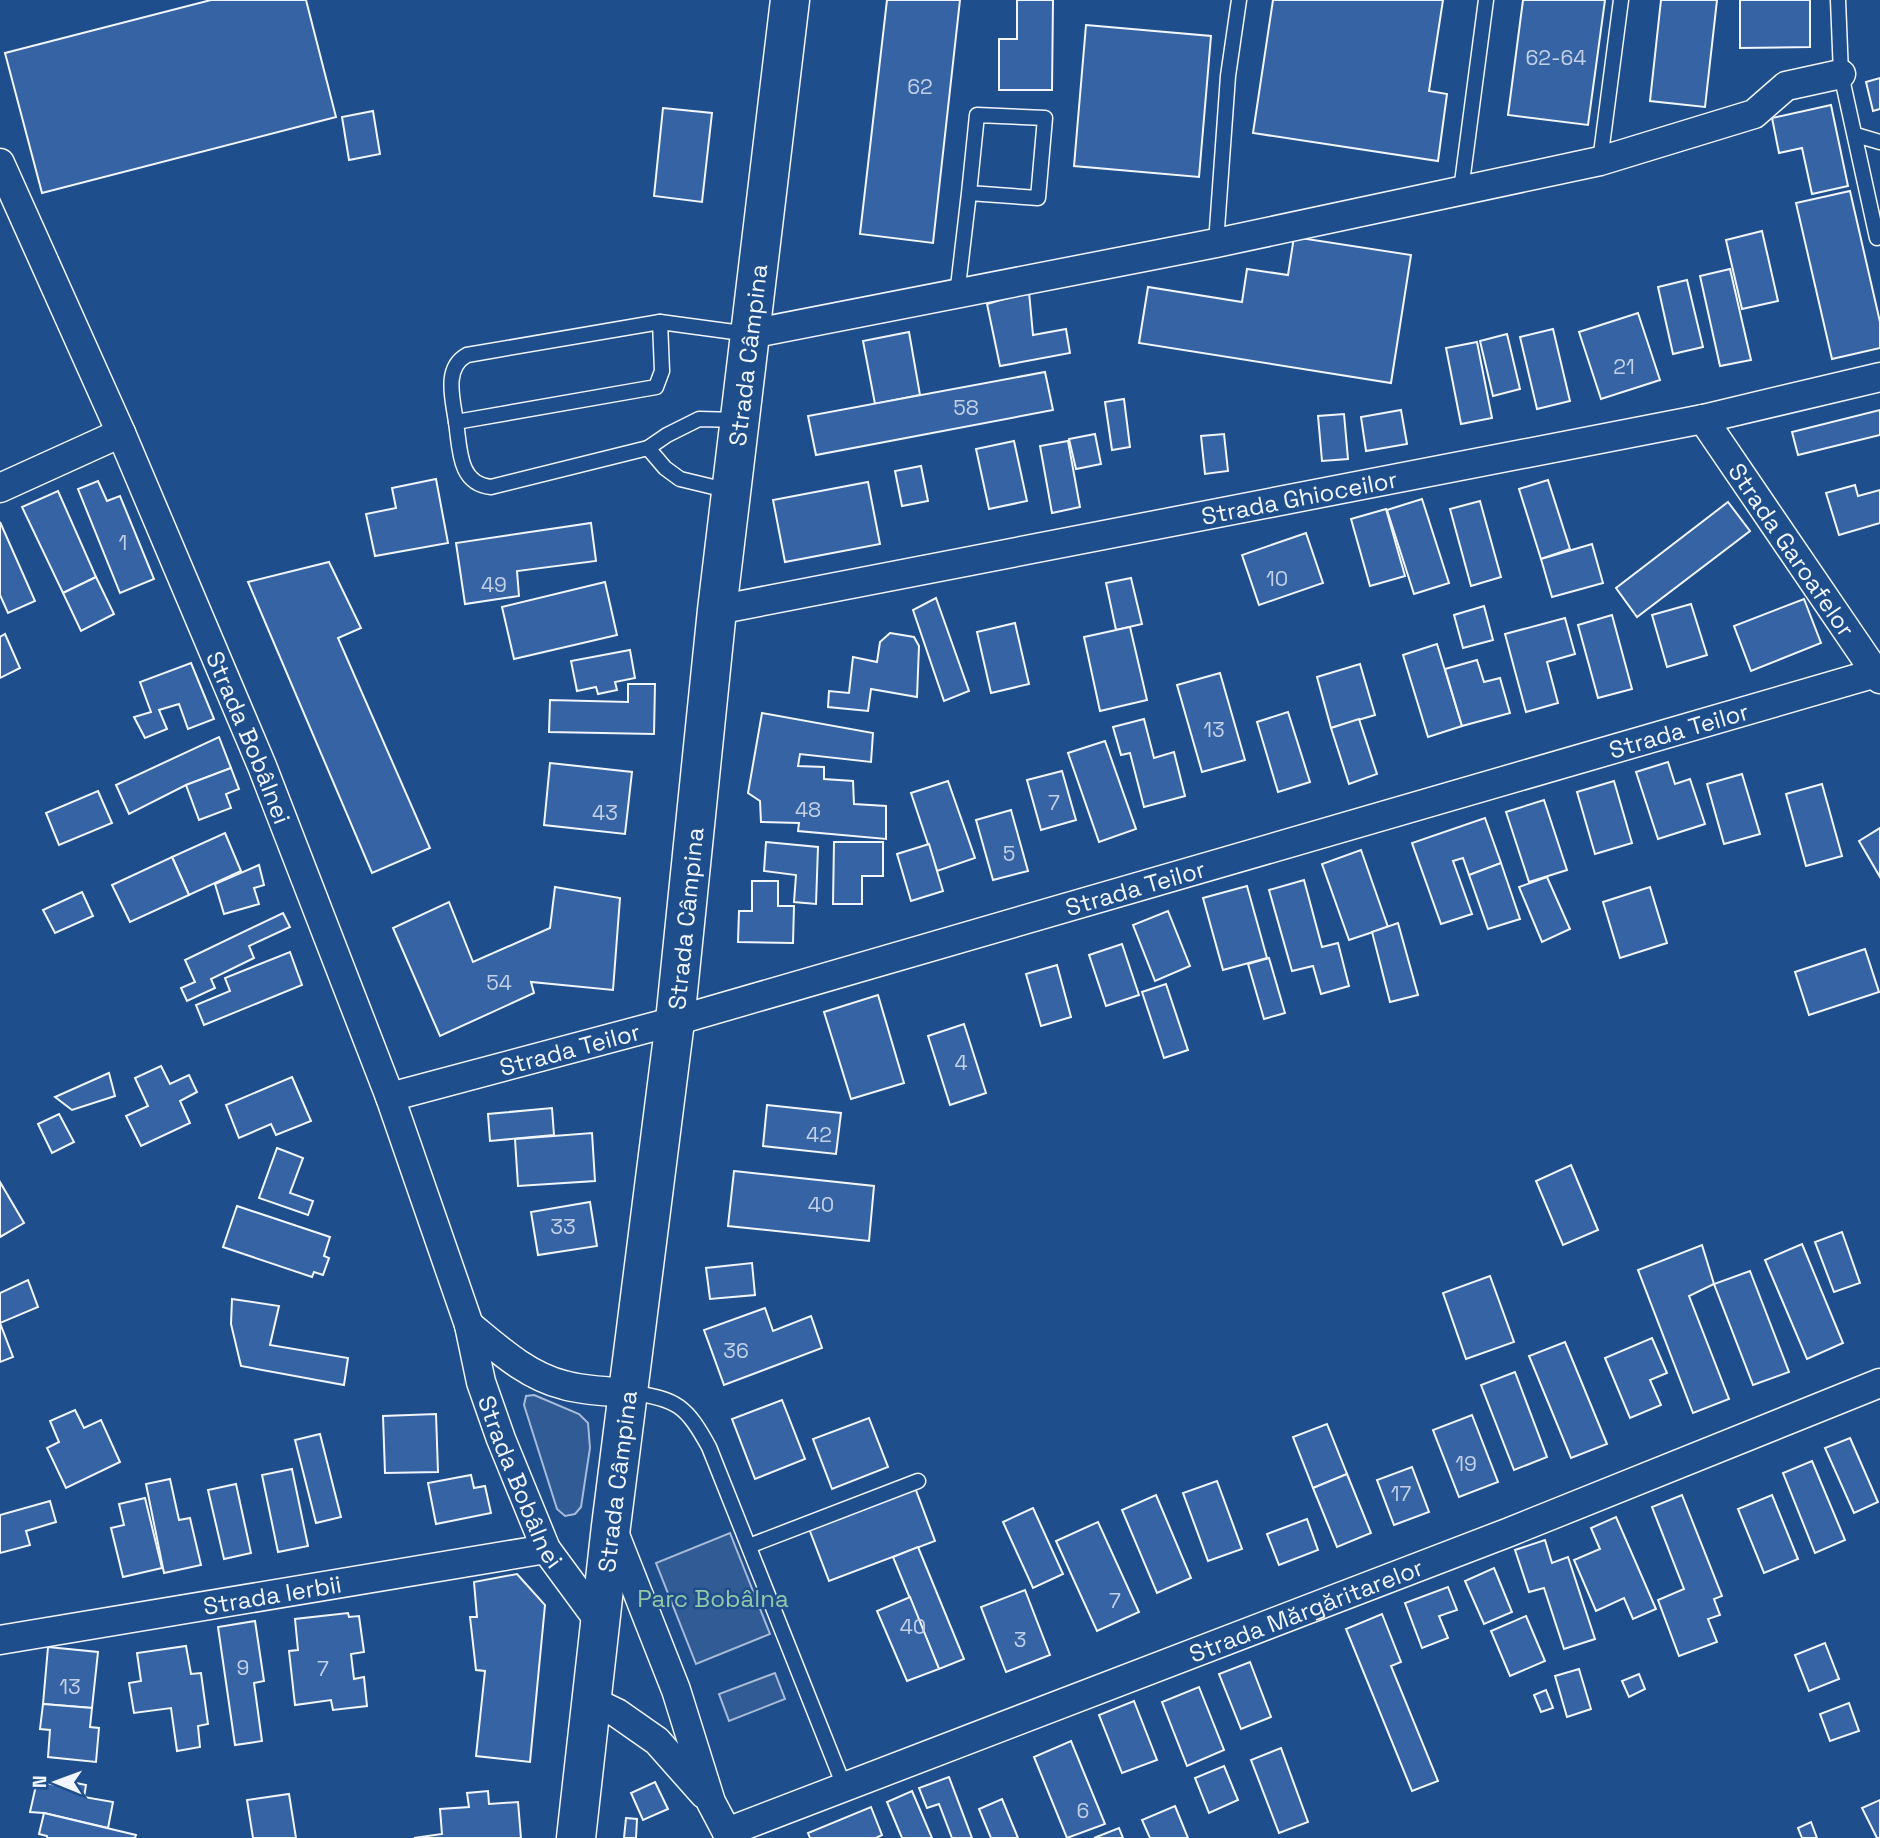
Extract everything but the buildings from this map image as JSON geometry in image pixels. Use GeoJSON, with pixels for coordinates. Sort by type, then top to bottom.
{"type":"FeatureCollection","features":[{"type":"Feature","properties":{"kind":"main road","name":"Strada Câmpina"},"geometry":{"type":"LineString","coordinates":[[576,1838],[611,1526],[674,1021],[717,610],[789,0]]}},
{"type":"Feature","properties":{"kind":"street"},"geometry":{"type":"LineString","coordinates":[[750,334],[1216,243],[1600,161],[1754,114],[1786,86],[1841,74]]}},
{"type":"Feature","properties":{"kind":"street","name":"Strada Bobâlnei"},"geometry":{"type":"LineString","coordinates":[[0,163],[121,433],[262,766],[390,1097],[469,1325],[481,1382],[546,1549],[601,1625]]}},
{"type":"Feature","properties":{"kind":"street","name":"Strada Ghioceilor"},"geometry":{"type":"LineString","coordinates":[[717,610],[1703,419],[1880,377]]}},
{"type":"Feature","properties":{"kind":"street","name":"Strada Garoafelor"},"geometry":{"type":"LineString","coordinates":[[1703,419],[1878,676]]}},
{"type":"Feature","properties":{"kind":"street"},"geometry":{"type":"LineString","coordinates":[[0,488],[121,433]]}},
{"type":"Feature","properties":{"kind":"street","name":"Strada Teilor"},"geometry":{"type":"LineString","coordinates":[[390,1097],[674,1021],[1878,676]]}},
{"type":"Feature","properties":{"kind":"street","name":"Strada Bobâlnei"},"geometry":{"type":"LineString","coordinates":[[469,1325],[499,1350],[545,1379],[566,1386],[629,1393]]}},
{"type":"Feature","properties":{"kind":"street","name":"Strada Mărgăritarelor"},"geometry":{"type":"LineString","coordinates":[[728,1835],[844,1786],[1507,1533],[1880,1383]]}},
{"type":"Feature","properties":{"kind":"street"},"geometry":{"type":"LineString","coordinates":[[611,1526],[677,1690],[711,1802],[728,1835]]}},
{"type":"Feature","properties":{"kind":"street","name":"Strada Ierbii"},"geometry":{"type":"LineString","coordinates":[[0,1640],[546,1549]]}},
{"type":"Feature","properties":{"kind":"street"},"geometry":{"type":"LineString","coordinates":[[592,1701],[617,1713],[657,1741],[711,1802]]}},
{"type":"Feature","properties":{"kind":"lane"},"geometry":{"type":"LineString","coordinates":[[1216,243],[1228,76],[1239,0]]}},
{"type":"Feature","properties":{"kind":"lane"},"geometry":{"type":"LineString","coordinates":[[1461,190],[1486,0]]}},
{"type":"Feature","properties":{"kind":"lane"},"geometry":{"type":"LineString","coordinates":[[1600,161],[1621,0]]}},
{"type":"Feature","properties":{"kind":"lane"},"geometry":{"type":"LineString","coordinates":[[1838,0],[1841,74],[1877,238]]}},
{"type":"Feature","properties":{"kind":"lane"},"geometry":{"type":"LineString","coordinates":[[957,295],[977,115],[1045,118],[1038,198],[969,193]]}},
{"type":"Feature","properties":{"kind":"lane"},"geometry":{"type":"LineString","coordinates":[[1856,135],[1880,142]]}},
{"type":"Feature","properties":{"kind":"lane"},"geometry":{"type":"LineString","coordinates":[[456,422],[656,387],[662,371],[660,322]]}},
{"type":"Feature","properties":{"kind":"lane"},"geometry":{"type":"LineString","coordinates":[[739,420],[699,419],[648,448],[503,485],[482,486],[474,482],[463,466],[452,373],[456,363],[467,355],[660,322],[750,334]]}},
{"type":"Feature","properties":{"kind":"lane"},"geometry":{"type":"LineString","coordinates":[[648,448],[665,468],[680,480],[731,492]]}},
{"type":"Feature","properties":{"kind":"lane"},"geometry":{"type":"LineString","coordinates":[[629,1393],[658,1396],[684,1409],[709,1447],[844,1786]]}},
{"type":"Feature","properties":{"kind":"lane"},"geometry":{"type":"LineString","coordinates":[[749,1546],[918,1480]]}},
{"type":"Feature","properties":{"kind":"shaded area"},"geometry":{"type":"Polygon","coordinates":[[[534,1395],[579,1414],[588,1423],[590,1448],[581,1507],[575,1514],[565,1516],[557,1509],[524,1405],[526,1396],[534,1395]]]}},
{"type":"Feature","properties":{"kind":"shaded area","name":"Parc Bobâlna"},"geometry":{"type":"Polygon","coordinates":[[[730,1533],[770,1634],[696,1664],[656,1563],[730,1533]]]}},
{"type":"Feature","properties":{"kind":"shaded area"},"geometry":{"type":"Polygon","coordinates":[[[775,1673],[785,1699],[729,1721],[719,1694],[775,1673]]]}}]}
